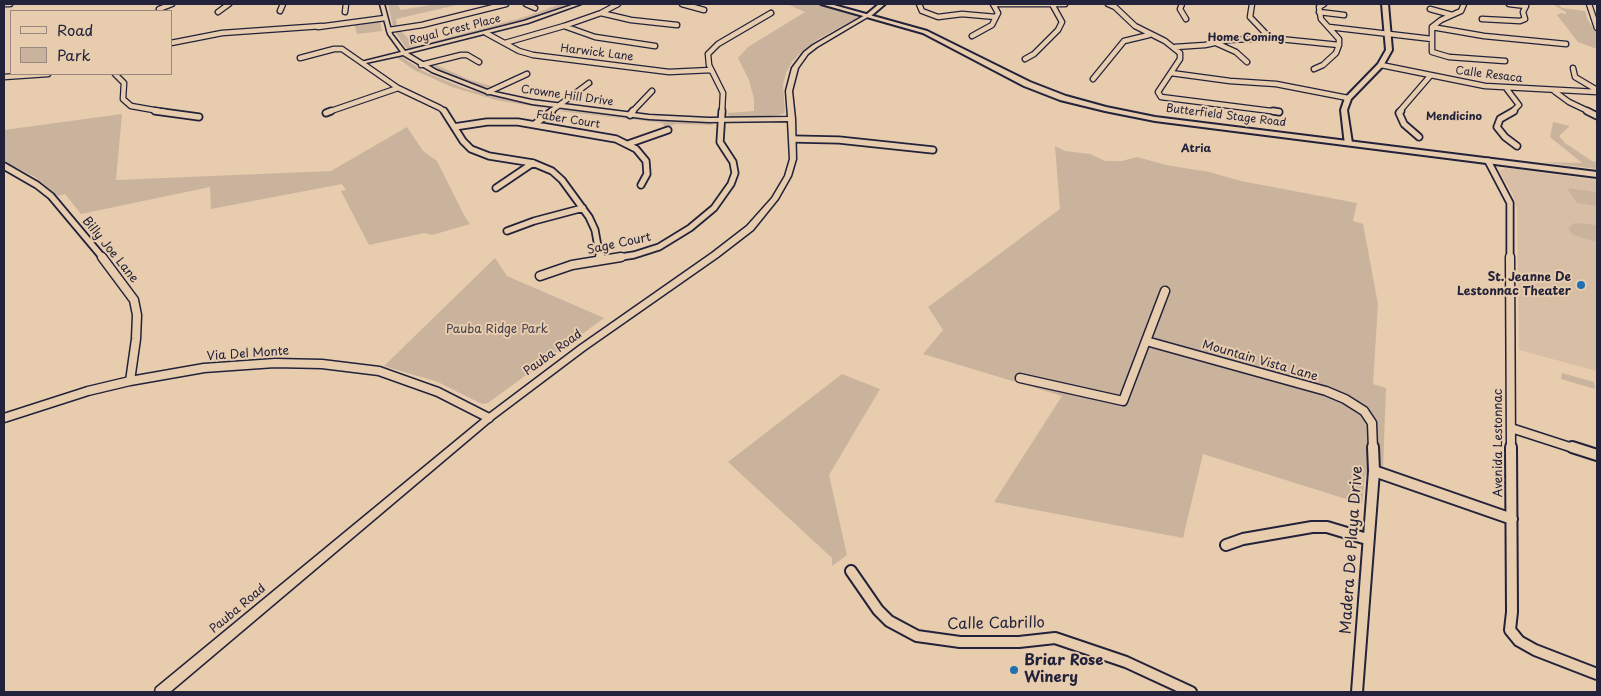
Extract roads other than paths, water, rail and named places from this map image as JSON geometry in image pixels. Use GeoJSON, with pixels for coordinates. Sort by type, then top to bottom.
{"type":"FeatureCollection","features":[{"type":"Feature","properties":{"kind":"main road","name":"Butterfield Stage Road"},"geometry":{"type":"LineString","coordinates":[[824,4],[869,15]]}},
{"type":"Feature","properties":{"kind":"main road","name":"Butterfield Stage Road"},"geometry":{"type":"LineString","coordinates":[[834,4],[925,32],[1027,84],[1063,98],[1092,106],[1148,118],[1597,175]]}},
{"type":"Feature","properties":{"kind":"main road","name":"Pauba Road"},"geometry":{"type":"LineString","coordinates":[[869,15],[882,4]]}},
{"type":"Feature","properties":{"kind":"main road"},"geometry":{"type":"LineString","coordinates":[[1348,143],[1344,110],[1348,98],[1381,65],[1389,50],[1385,4]]}},
{"type":"Feature","properties":{"kind":"street"},"geometry":{"type":"LineString","coordinates":[[4,4],[10,4]]}},
{"type":"Feature","properties":{"kind":"street"},"geometry":{"type":"LineString","coordinates":[[159,9],[172,4]]}},
{"type":"Feature","properties":{"kind":"street"},"geometry":{"type":"LineString","coordinates":[[218,12],[229,4]]}},
{"type":"Feature","properties":{"kind":"street"},"geometry":{"type":"LineString","coordinates":[[280,12],[283,4]]}},
{"type":"Feature","properties":{"kind":"street"},"geometry":{"type":"LineString","coordinates":[[345,12],[346,4]]}},
{"type":"Feature","properties":{"kind":"street","name":"Crowne Hill Drive"},"geometry":{"type":"LineString","coordinates":[[382,4],[392,39],[404,53],[421,65],[457,82],[488,92],[559,106],[630,115],[721,119],[792,119]]}},
{"type":"Feature","properties":{"kind":"street"},"geometry":{"type":"LineString","coordinates":[[389,30],[422,25],[506,4]]}},
{"type":"Feature","properties":{"kind":"street"},"geometry":{"type":"LineString","coordinates":[[526,4],[535,8]]}},
{"type":"Feature","properties":{"kind":"street","name":"Royal Crest Place"},"geometry":{"type":"LineString","coordinates":[[363,63],[486,33],[540,18],[579,4]]}},
{"type":"Feature","properties":{"kind":"street"},"geometry":{"type":"LineString","coordinates":[[505,43],[564,26],[601,13],[618,4]]}},
{"type":"Feature","properties":{"kind":"street"},"geometry":{"type":"LineString","coordinates":[[682,4],[704,10]]}},
{"type":"Feature","properties":{"kind":"street"},"geometry":{"type":"LineString","coordinates":[[919,4],[922,11],[938,17],[962,14],[996,16]]}},
{"type":"Feature","properties":{"kind":"street"},"geometry":{"type":"LineString","coordinates":[[972,36],[992,25],[998,13],[993,4],[1065,4]]}},
{"type":"Feature","properties":{"kind":"street"},"geometry":{"type":"LineString","coordinates":[[1025,59],[1040,48],[1058,30],[1062,22],[1052,4]]}},
{"type":"Feature","properties":{"kind":"street"},"geometry":{"type":"LineString","coordinates":[[1108,4],[1115,7],[1135,26],[1175,48],[1180,53],[1180,59],[1158,92],[1161,97],[1279,112]]}},
{"type":"Feature","properties":{"kind":"street"},"geometry":{"type":"LineString","coordinates":[[1182,4],[1180,9],[1186,19]]}},
{"type":"Feature","properties":{"kind":"street"},"geometry":{"type":"LineString","coordinates":[[1252,4],[1250,17],[1270,38]]}},
{"type":"Feature","properties":{"kind":"street"},"geometry":{"type":"LineString","coordinates":[[1314,69],[1323,65],[1336,53],[1339,45],[1339,39],[1321,19],[1319,7],[1324,4]]}},
{"type":"Feature","properties":{"kind":"street"},"geometry":{"type":"LineString","coordinates":[[1432,27],[1441,20],[1461,11],[1464,4]]}},
{"type":"Feature","properties":{"kind":"street"},"geometry":{"type":"LineString","coordinates":[[1482,18],[1520,21],[1526,19],[1523,12],[1525,5],[1509,4]]}},
{"type":"Feature","properties":{"kind":"street"},"geometry":{"type":"LineString","coordinates":[[1589,4],[1597,28]]}},
{"type":"Feature","properties":{"kind":"street"},"geometry":{"type":"LineString","coordinates":[[1430,9],[1452,15]]}},
{"type":"Feature","properties":{"kind":"street"},"geometry":{"type":"LineString","coordinates":[[1319,12],[1344,15]]}},
{"type":"Feature","properties":{"kind":"street"},"geometry":{"type":"LineString","coordinates":[[470,13],[476,16]]}},
{"type":"Feature","properties":{"kind":"street"},"geometry":{"type":"LineString","coordinates":[[601,13],[631,20],[677,25]]}},
{"type":"Feature","properties":{"kind":"street"},"geometry":{"type":"LineString","coordinates":[[721,119],[723,93],[707,60],[708,54],[712,49],[771,13]]}},
{"type":"Feature","properties":{"kind":"street","name":"Pauba Road"},"geometry":{"type":"LineString","coordinates":[[161,692],[489,418],[582,348],[715,255],[750,228],[769,207],[788,176],[793,159],[789,92],[792,74],[800,61],[815,46],[869,15]]}},
{"type":"Feature","properties":{"kind":"street"},"geometry":{"type":"LineString","coordinates":[[172,43],[214,34],[287,31],[386,18]]}},
{"type":"Feature","properties":{"kind":"street"},"geometry":{"type":"LineString","coordinates":[[422,25],[427,28]]}},
{"type":"Feature","properties":{"kind":"street"},"geometry":{"type":"LineString","coordinates":[[564,26],[595,37],[655,46]]}},
{"type":"Feature","properties":{"kind":"street"},"geometry":{"type":"LineString","coordinates":[[1329,27],[1432,39]]}},
{"type":"Feature","properties":{"kind":"street"},"geometry":{"type":"LineString","coordinates":[[1432,27],[1432,52],[1436,54],[1505,61]]}},
{"type":"Feature","properties":{"kind":"street"},"geometry":{"type":"LineString","coordinates":[[1432,27],[1484,36],[1566,44]]}},
{"type":"Feature","properties":{"kind":"street","name":"Harwick Lane"},"geometry":{"type":"LineString","coordinates":[[486,33],[519,51],[533,54],[669,72],[712,70]]}},
{"type":"Feature","properties":{"kind":"street"},"geometry":{"type":"LineString","coordinates":[[1093,79],[1124,41],[1149,35]]}},
{"type":"Feature","properties":{"kind":"street"},"geometry":{"type":"LineString","coordinates":[[1175,48],[1245,38],[1270,38],[1339,45]]}},
{"type":"Feature","properties":{"kind":"street"},"geometry":{"type":"LineString","coordinates":[[1216,43],[1236,52],[1247,62]]}},
{"type":"Feature","properties":{"kind":"street"},"geometry":{"type":"LineString","coordinates":[[300,58],[339,49],[363,63],[398,88],[440,108],[466,145],[478,153],[533,163],[545,167],[558,175],[583,208],[595,230],[600,260]]}},
{"type":"Feature","properties":{"kind":"street"},"geometry":{"type":"LineString","coordinates":[[421,65],[461,55],[467,55],[479,62]]}},
{"type":"Feature","properties":{"kind":"street","name":"Calle Resaca"},"geometry":{"type":"LineString","coordinates":[[1381,65],[1430,76],[1506,88],[1597,91]]}},
{"type":"Feature","properties":{"kind":"street"},"geometry":{"type":"LineString","coordinates":[[1573,68],[1575,77],[1597,91]]}},
{"type":"Feature","properties":{"kind":"street"},"geometry":{"type":"LineString","coordinates":[[1171,73],[1230,81],[1276,84],[1348,98]]}},
{"type":"Feature","properties":{"kind":"street"},"geometry":{"type":"LineString","coordinates":[[488,92],[527,74]]}},
{"type":"Feature","properties":{"kind":"street"},"geometry":{"type":"LineString","coordinates":[[4,77],[33,75]]}},
{"type":"Feature","properties":{"kind":"street"},"geometry":{"type":"LineString","coordinates":[[116,75],[124,83],[123,99],[131,106],[146,110],[199,117]]}},
{"type":"Feature","properties":{"kind":"street"},"geometry":{"type":"LineString","coordinates":[[1419,137],[1404,124],[1399,113],[1430,76]]}},
{"type":"Feature","properties":{"kind":"street"},"geometry":{"type":"LineString","coordinates":[[534,124],[589,83]]}},
{"type":"Feature","properties":{"kind":"street"},"geometry":{"type":"LineString","coordinates":[[326,113],[398,88]]}},
{"type":"Feature","properties":{"kind":"street"},"geometry":{"type":"LineString","coordinates":[[1506,88],[1519,105],[1513,112],[1500,118],[1498,127],[1505,137],[1517,146]]}},
{"type":"Feature","properties":{"kind":"street"},"geometry":{"type":"LineString","coordinates":[[1554,91],[1575,106],[1597,116]]}},
{"type":"Feature","properties":{"kind":"street"},"geometry":{"type":"LineString","coordinates":[[630,115],[652,92]]}},
{"type":"Feature","properties":{"kind":"street","name":"Sage Court"},"geometry":{"type":"LineString","coordinates":[[540,276],[572,265],[634,255],[659,247],[690,228],[714,208],[731,184],[735,173],[733,162],[720,142],[721,119]]}},
{"type":"Feature","properties":{"kind":"street","name":"Faber Court"},"geometry":{"type":"LineString","coordinates":[[454,127],[503,121],[606,136],[628,144],[636,149],[646,161],[646,174],[641,185]]}},
{"type":"Feature","properties":{"kind":"street"},"geometry":{"type":"LineString","coordinates":[[628,144],[668,130]]}},
{"type":"Feature","properties":{"kind":"street"},"geometry":{"type":"LineString","coordinates":[[793,139],[839,140],[933,150]]}},
{"type":"Feature","properties":{"kind":"street","name":"Avenida Lestonnac"},"geometry":{"type":"LineString","coordinates":[[1488,161],[1510,203],[1512,519],[1512,612],[1510,630],[1519,641],[1535,650],[1597,674]]}},
{"type":"Feature","properties":{"kind":"street"},"geometry":{"type":"LineString","coordinates":[[496,188],[533,163]]}},
{"type":"Feature","properties":{"kind":"street","name":"Billy Joe Lane"},"geometry":{"type":"LineString","coordinates":[[4,166],[37,185],[51,196],[120,279],[134,300],[137,315],[136,340],[130,381]]}},
{"type":"Feature","properties":{"kind":"street"},"geometry":{"type":"LineString","coordinates":[[508,231],[534,221],[583,208]]}},
{"type":"Feature","properties":{"kind":"street"},"geometry":{"type":"LineString","coordinates":[[1020,378],[1123,401],[1166,291]]}},
{"type":"Feature","properties":{"kind":"street","name":"Mountain Vista Lane"},"geometry":{"type":"LineString","coordinates":[[1146,340],[1326,392],[1345,399],[1364,411]]}},
{"type":"Feature","properties":{"kind":"street","name":"Via Del Monte"},"geometry":{"type":"LineString","coordinates":[[4,418],[88,391],[130,381],[194,370],[250,364],[298,363],[379,371],[420,384],[489,418]]}},
{"type":"Feature","properties":{"kind":"street","name":"Madera De Playa Drive"},"geometry":{"type":"LineString","coordinates":[[1358,692],[1367,539],[1374,471],[1372,423],[1364,411]]}},
{"type":"Feature","properties":{"kind":"street"},"geometry":{"type":"LineString","coordinates":[[1511,428],[1597,455]]}},
{"type":"Feature","properties":{"kind":"street"},"geometry":{"type":"LineString","coordinates":[[1374,471],[1512,519]]}},
{"type":"Feature","properties":{"kind":"street"},"geometry":{"type":"LineString","coordinates":[[1226,545],[1243,539],[1312,527],[1327,527],[1367,539]]}},
{"type":"Feature","properties":{"kind":"street","name":"Calle Cabrillo"},"geometry":{"type":"LineString","coordinates":[[850,571],[884,616],[899,628],[917,636],[960,642],[1019,642],[1054,638],[1126,662],[1190,692]]}},
{"type":"Feature","properties":{"kind":"place","name":"St. Jeanne De Lestonnac Theater"},"geometry":{"type":"Point","coordinates":[1581,285]}},
{"type":"Feature","properties":{"kind":"place","name":"Briar Rose Winery"},"geometry":{"type":"Point","coordinates":[1014,670]}},
{"type":"Feature","properties":{"kind":"district","name":"Home Coming"},"geometry":{"type":"Point","coordinates":[1246,38]}},
{"type":"Feature","properties":{"kind":"district","name":"Mendicino"},"geometry":{"type":"Point","coordinates":[1454,117]}},
{"type":"Feature","properties":{"kind":"district","name":"Atria"},"geometry":{"type":"Point","coordinates":[1196,149]}},
{"type":"Feature","properties":{"kind":"park label","name":"Pauba Ridge Park"},"geometry":{"type":"Point","coordinates":[497,330]}}]}
